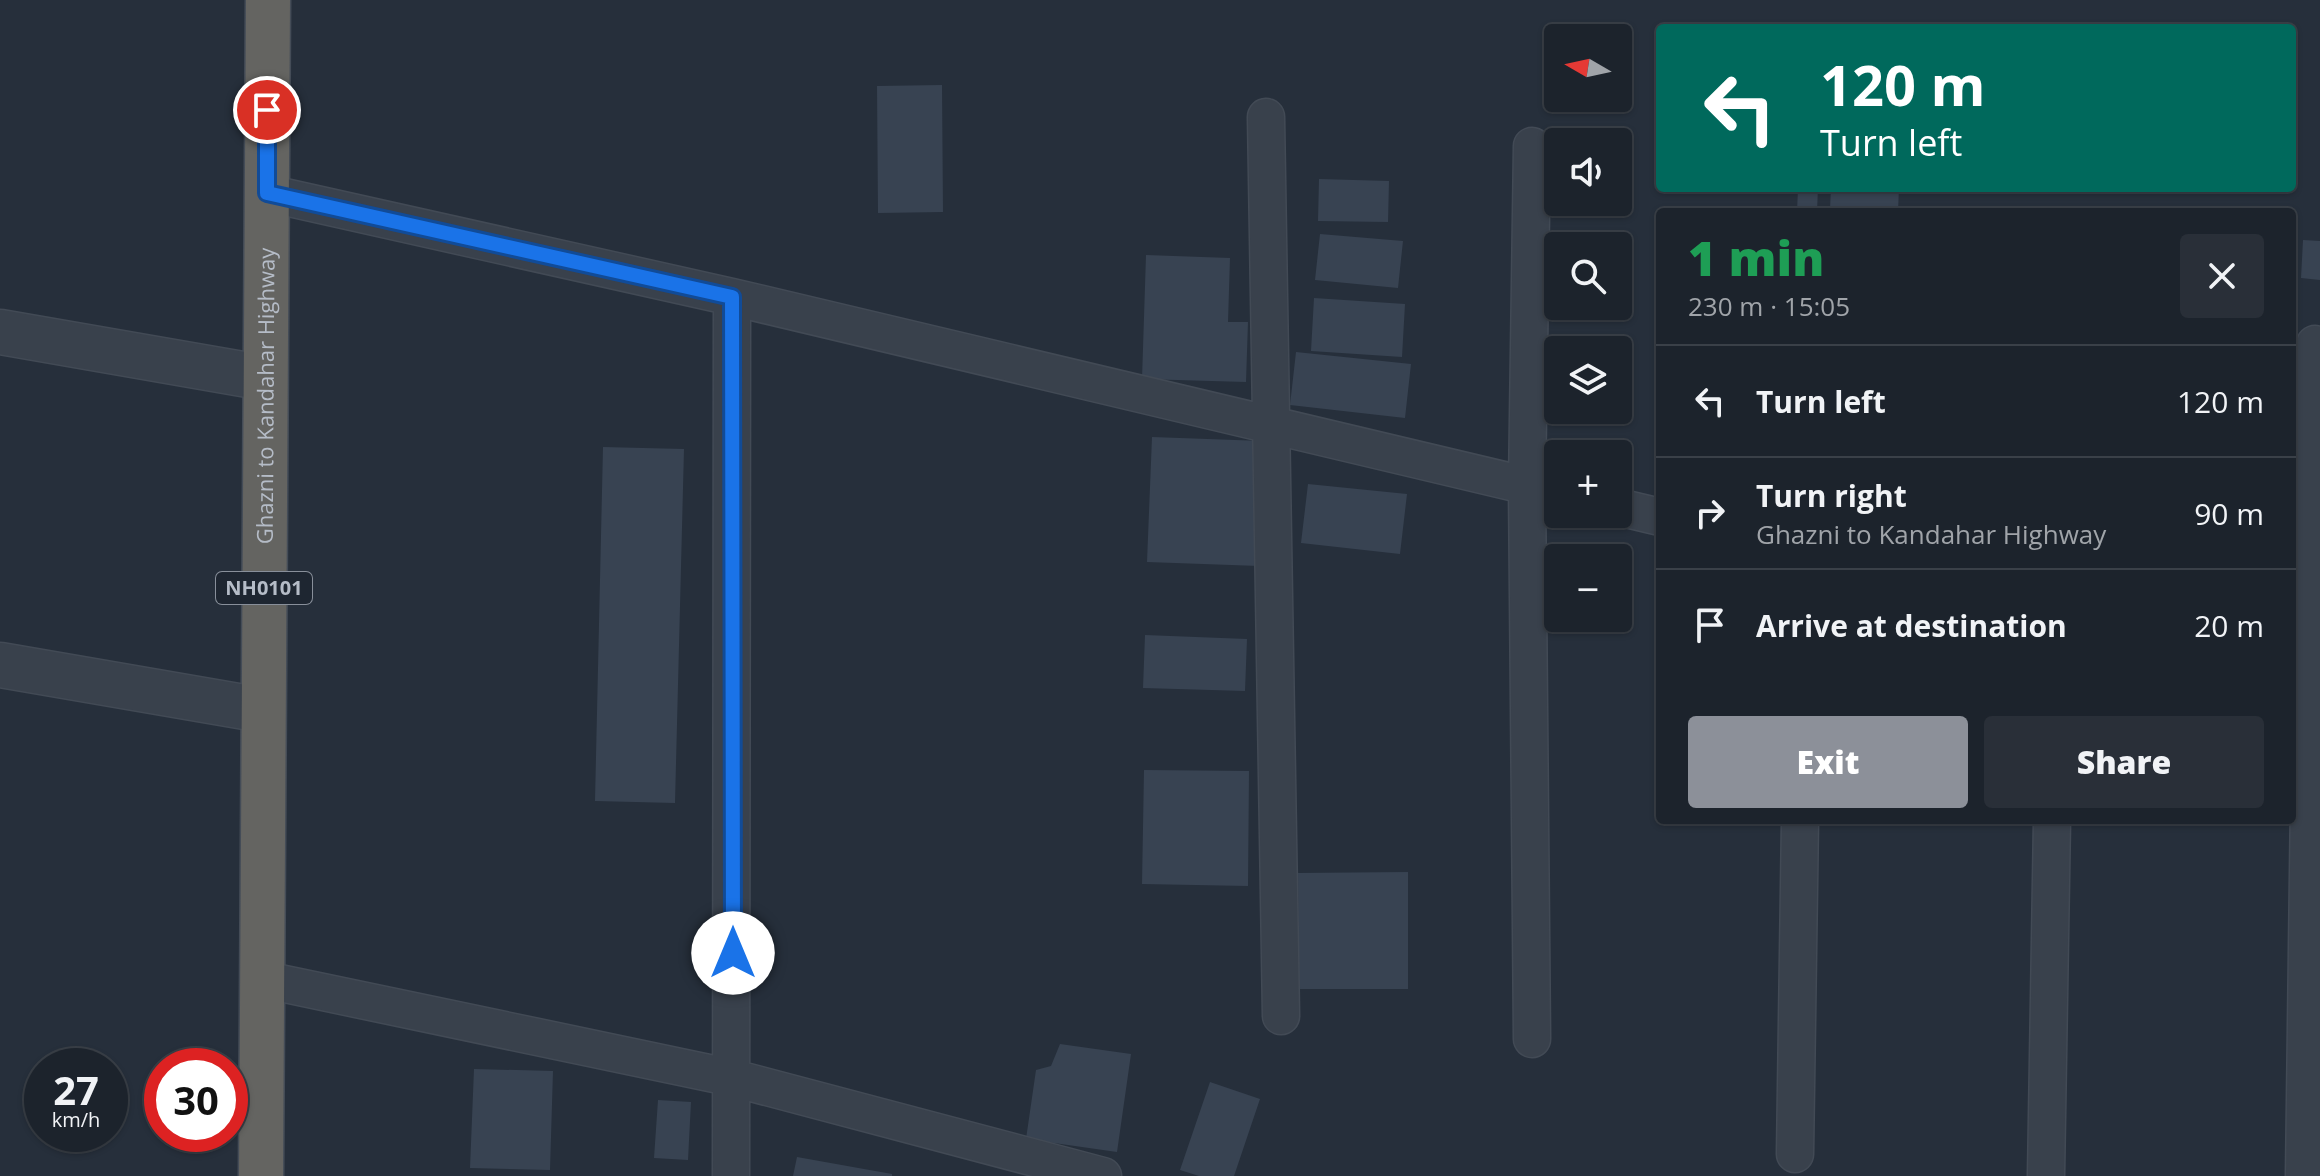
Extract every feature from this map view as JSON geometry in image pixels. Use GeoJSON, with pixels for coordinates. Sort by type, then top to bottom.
{"type":"FeatureCollection","features":[{"type":"Feature","properties":{"kind":"highway","name":"Ghazni to Kandahar Highway"},"geometry":{"type":"LineString","coordinates":[[261,1176],[268,0]]}},
{"type":"Feature","properties":{"kind":"street"},"geometry":{"type":"LineString","coordinates":[[1266,117],[1281,1016]]}},
{"type":"Feature","properties":{"kind":"street"},"geometry":{"type":"LineString","coordinates":[[1532,146],[1543,489],[1532,1039]]}},
{"type":"Feature","properties":{"kind":"street"},"geometry":{"type":"LineString","coordinates":[[267,193],[732,297],[1543,489]]}},
{"type":"Feature","properties":{"kind":"street"},"geometry":{"type":"LineString","coordinates":[[731,1176],[732,297]]}},
{"type":"Feature","properties":{"kind":"street"},"geometry":{"type":"LineString","coordinates":[[0,332],[265,378]]}},
{"type":"Feature","properties":{"kind":"street"},"geometry":{"type":"LineString","coordinates":[[2304,1176],[2307,670],[2315,344]]}},
{"type":"Feature","properties":{"kind":"street"},"geometry":{"type":"LineString","coordinates":[[1632,510],[1656,516]]}},
{"type":"Feature","properties":{"kind":"street"},"geometry":{"type":"LineString","coordinates":[[0,665],[262,710]]}},
{"type":"Feature","properties":{"kind":"street"},"geometry":{"type":"LineString","coordinates":[[1795,1154],[1800,824]]}},
{"type":"Feature","properties":{"kind":"street"},"geometry":{"type":"LineString","coordinates":[[2046,1176],[2052,824]]}},
{"type":"Feature","properties":{"kind":"street"},"geometry":{"type":"LineString","coordinates":[[261,979],[733,1078],[1103,1176]]}},
{"type":"Feature","properties":{"kind":"building"},"geometry":{"type":"Polygon","coordinates":[[[942,85],[943,212],[878,213],[877,86],[942,85]]]}},
{"type":"Feature","properties":{"kind":"building"},"geometry":{"type":"Polygon","coordinates":[[[1319,179],[1389,181],[1388,222],[1318,221],[1319,179]]]}},
{"type":"Feature","properties":{"kind":"building"},"geometry":{"type":"Polygon","coordinates":[[[1798,192],[1818,192],[1817,208],[1797,208],[1798,192]]]}},
{"type":"Feature","properties":{"kind":"building"},"geometry":{"type":"Polygon","coordinates":[[[1831,192],[1899,192],[1898,208],[1830,208],[1831,192]]]}},
{"type":"Feature","properties":{"kind":"building"},"geometry":{"type":"Polygon","coordinates":[[[1320,234],[1403,241],[1398,288],[1315,280],[1320,234]]]}},
{"type":"Feature","properties":{"kind":"building"},"geometry":{"type":"Polygon","coordinates":[[[2303,240],[2320,241],[2320,280],[2301,278],[2303,240]]]}},
{"type":"Feature","properties":{"kind":"building"},"geometry":{"type":"Polygon","coordinates":[[[1146,255],[1230,258],[1228,322],[1248,322],[1246,382],[1142,379],[1146,255]]]}},
{"type":"Feature","properties":{"kind":"building"},"geometry":{"type":"Polygon","coordinates":[[[1314,298],[1405,304],[1402,357],[1311,351],[1314,298]]]}},
{"type":"Feature","properties":{"kind":"building"},"geometry":{"type":"Polygon","coordinates":[[[1296,352],[1411,364],[1405,418],[1290,405],[1296,352]]]}},
{"type":"Feature","properties":{"kind":"building"},"geometry":{"type":"Polygon","coordinates":[[[1152,437],[1263,441],[1259,566],[1147,562],[1152,437]]]}},
{"type":"Feature","properties":{"kind":"building"},"geometry":{"type":"Polygon","coordinates":[[[603,447],[684,449],[675,803],[595,801],[603,447]]]}},
{"type":"Feature","properties":{"kind":"building"},"geometry":{"type":"Polygon","coordinates":[[[1308,484],[1407,494],[1400,554],[1301,543],[1308,484]]]}},
{"type":"Feature","properties":{"kind":"building"},"geometry":{"type":"Polygon","coordinates":[[[1145,635],[1247,639],[1245,691],[1143,688],[1145,635]]]}},
{"type":"Feature","properties":{"kind":"building"},"geometry":{"type":"Polygon","coordinates":[[[1144,770],[1249,771],[1248,886],[1142,884],[1144,770]]]}},
{"type":"Feature","properties":{"kind":"building"},"geometry":{"type":"Polygon","coordinates":[[[1408,872],[1408,989],[1299,989],[1298,873],[1408,872]]]}},
{"type":"Feature","properties":{"kind":"building"},"geometry":{"type":"Polygon","coordinates":[[[1060,1044],[1131,1054],[1117,1152],[1026,1139],[1036,1070],[1051,1066],[1060,1044]]]}},
{"type":"Feature","properties":{"kind":"building"},"geometry":{"type":"Polygon","coordinates":[[[474,1069],[553,1071],[550,1170],[470,1168],[474,1069]]]}},
{"type":"Feature","properties":{"kind":"building"},"geometry":{"type":"Polygon","coordinates":[[[1210,1082],[1260,1099],[1234,1176],[1199,1176],[1180,1170],[1210,1082]]]}},
{"type":"Feature","properties":{"kind":"building"},"geometry":{"type":"Polygon","coordinates":[[[658,1100],[691,1102],[688,1160],[654,1158],[658,1100]]]}},
{"type":"Feature","properties":{"kind":"building"},"geometry":{"type":"Polygon","coordinates":[[[797,1157],[892,1174],[892,1176],[793,1176],[797,1157]]]}},
{"type":"Feature","properties":{"kind":"route"},"geometry":{"type":"LineString","coordinates":[[267,110],[267,193],[732,297],[733,953]]}}]}
